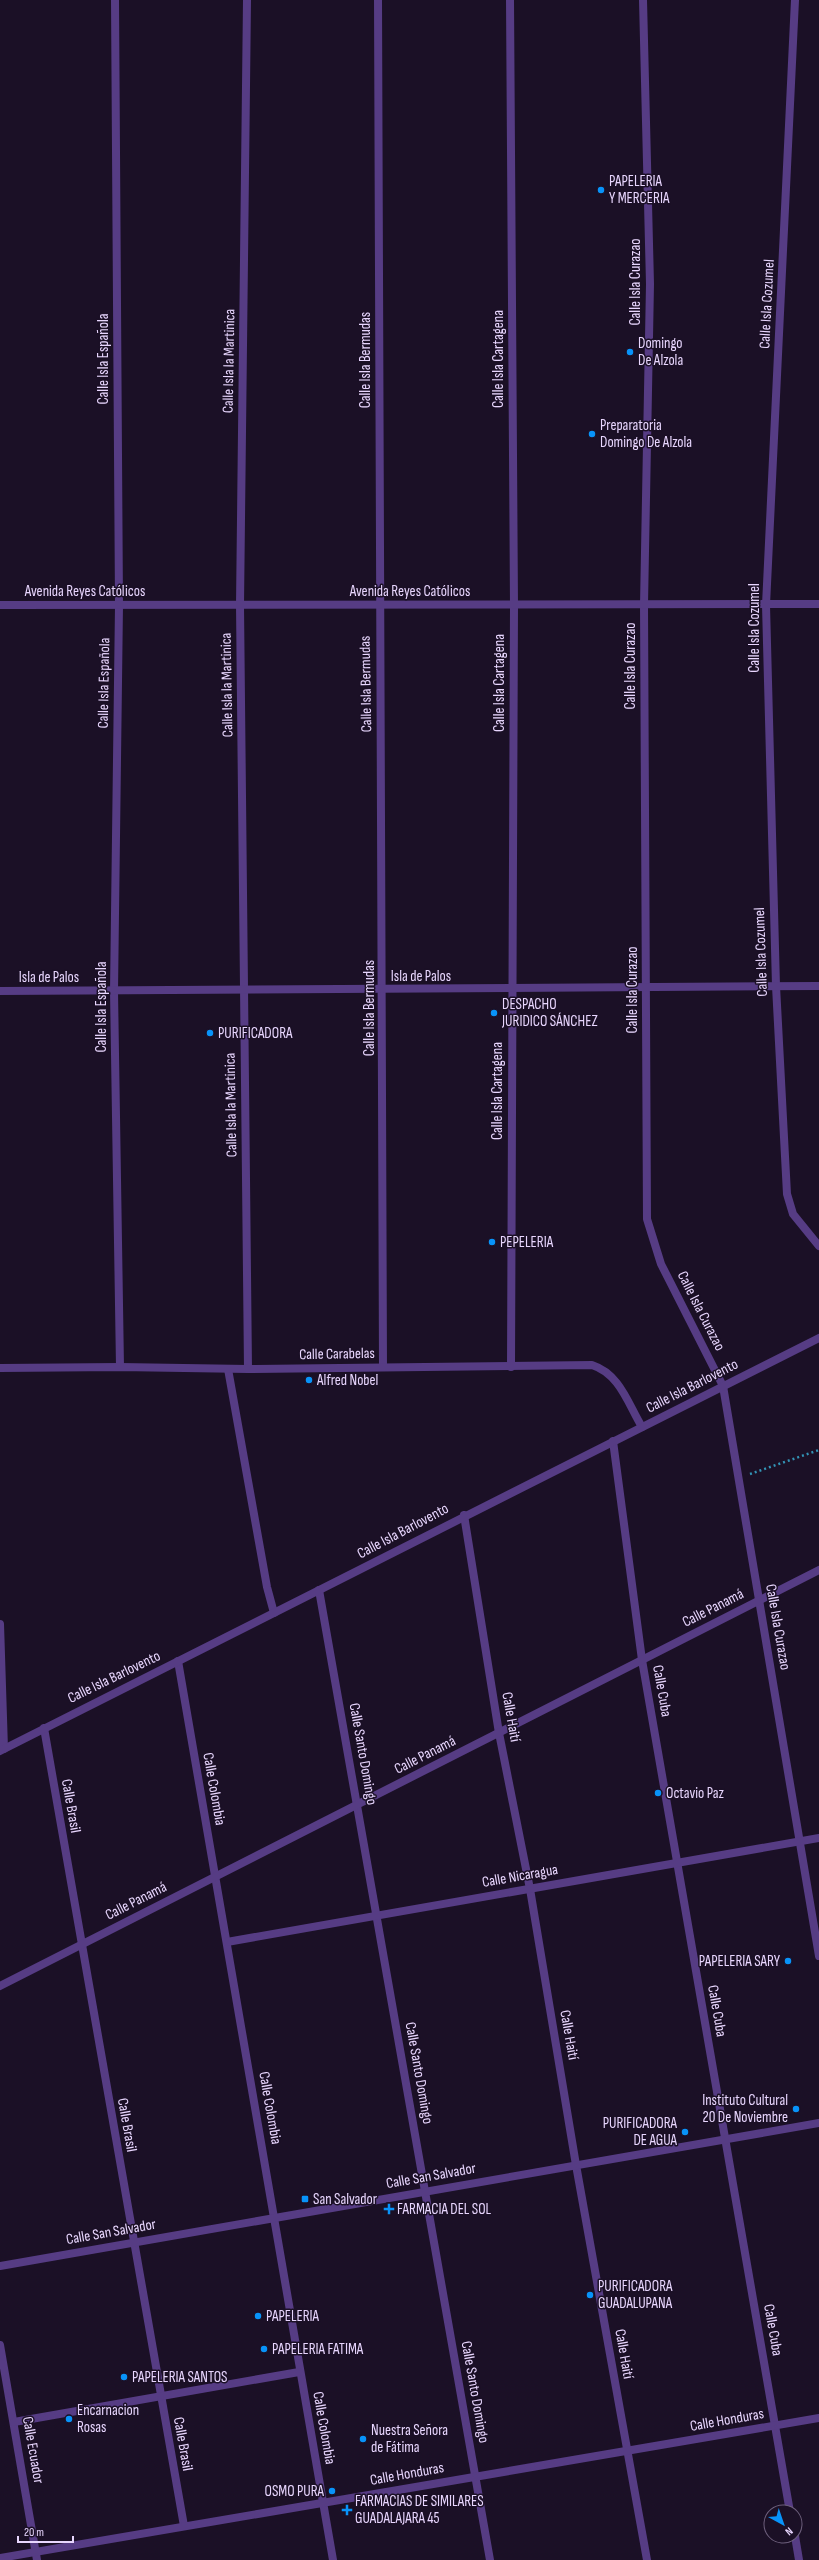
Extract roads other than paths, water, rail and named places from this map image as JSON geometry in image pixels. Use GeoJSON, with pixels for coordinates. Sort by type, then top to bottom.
{"type":"FeatureCollection","features":[{"type":"Feature","properties":{"kind":"street","name":"Calle Isla Española"},"geometry":{"type":"LineString","coordinates":[[115,0],[118,605],[114,991],[120,1367]]}},
{"type":"Feature","properties":{"kind":"street","name":"Calle Isla la Martinica"},"geometry":{"type":"LineString","coordinates":[[247,0],[240,605],[248,1369]]}},
{"type":"Feature","properties":{"kind":"street","name":"Calle Isla Bermudas"},"geometry":{"type":"LineString","coordinates":[[378,0],[379,605],[384,990],[384,1368]]}},
{"type":"Feature","properties":{"kind":"street","name":"Calle Isla Cartagena"},"geometry":{"type":"LineString","coordinates":[[510,0],[514,606],[511,1367]]}},
{"type":"Feature","properties":{"kind":"street","name":"Calle Isla Curazao"},"geometry":{"type":"LineString","coordinates":[[643,0],[650,284],[644,605],[647,1219],[661,1264],[723,1386],[819,1956]]}},
{"type":"Feature","properties":{"kind":"street","name":"Calle Isla Cozumel"},"geometry":{"type":"LineString","coordinates":[[795,0],[766,605],[776,986],[787,1194],[793,1214],[819,1246]]}},
{"type":"Feature","properties":{"kind":"street","name":"Avenida Reyes Católicos"},"geometry":{"type":"LineString","coordinates":[[0,605],[514,606],[819,604]]}},
{"type":"Feature","properties":{"kind":"street","name":"Isla de Palos"},"geometry":{"type":"LineString","coordinates":[[0,991],[384,990],[819,986]]}},
{"type":"Feature","properties":{"kind":"street","name":"Calle Isla Barlovento"},"geometry":{"type":"LineString","coordinates":[[2,1750],[320,1590],[464,1515],[819,1338]]}},
{"type":"Feature","properties":{"kind":"street","name":"Calle Carabelas"},"geometry":{"type":"LineString","coordinates":[[0,1368],[120,1367],[248,1369],[592,1365],[604,1370],[616,1381],[642,1427]]}},
{"type":"Feature","properties":{"kind":"street"},"geometry":{"type":"LineString","coordinates":[[228,1369],[266,1586],[274,1613]]}},
{"type":"Feature","properties":{"kind":"street","name":"Calle Cuba"},"geometry":{"type":"LineString","coordinates":[[613,1441],[642,1660],[724,2140],[789,2504]]}},
{"type":"Feature","properties":{"kind":"street","name":"Calle Haití"},"geometry":{"type":"LineString","coordinates":[[464,1515],[499,1733],[530,1889],[576,2165],[647,2560]]}},
{"type":"Feature","properties":{"kind":"street","name":"Calle Panamá"},"geometry":{"type":"LineString","coordinates":[[0,1986],[819,1570]]}},
{"type":"Feature","properties":{"kind":"street","name":"Calle Santo Domingo"},"geometry":{"type":"LineString","coordinates":[[320,1590],[490,2560]]}},
{"type":"Feature","properties":{"kind":"street"},"geometry":{"type":"LineString","coordinates":[[0,1624],[2,1750]]}},
{"type":"Feature","properties":{"kind":"street","name":"Calle Colombia"},"geometry":{"type":"LineString","coordinates":[[178,1661],[333,2560]]}},
{"type":"Feature","properties":{"kind":"street","name":"Calle Brasil"},"geometry":{"type":"LineString","coordinates":[[44,1728],[80,1945],[184,2526]]}},
{"type":"Feature","properties":{"kind":"street","name":"Calle Nicaragua"},"geometry":{"type":"LineString","coordinates":[[227,1942],[819,1838]]}},
{"type":"Feature","properties":{"kind":"street","name":"Calle San Salvador"},"geometry":{"type":"LineString","coordinates":[[0,2266],[819,2123]]}},
{"type":"Feature","properties":{"kind":"street","name":"Calle Ecuador"},"geometry":{"type":"LineString","coordinates":[[0,2345],[38,2560]]}},
{"type":"Feature","properties":{"kind":"street"},"geometry":{"type":"LineString","coordinates":[[14,2422],[160,2395],[300,2372]]}},
{"type":"Feature","properties":{"kind":"street","name":"Calle Honduras"},"geometry":{"type":"LineString","coordinates":[[0,2558],[819,2418]]}},
{"type":"Feature","properties":{"kind":"street"},"geometry":{"type":"LineString","coordinates":[[796,2544],[799,2560]]}},
{"type":"Feature","properties":{"kind":"place","name":"PAPELERIA Y MERCERIA"},"geometry":{"type":"Point","coordinates":[601,190]}},
{"type":"Feature","properties":{"kind":"place","name":"Domingo De Alzola"},"geometry":{"type":"Point","coordinates":[630,352]}},
{"type":"Feature","properties":{"kind":"place","name":"Preparatoria Domingo De Alzola"},"geometry":{"type":"Point","coordinates":[592,434]}},
{"type":"Feature","properties":{"kind":"place","name":"DESPACHO JURIDICO SÁNCHEZ"},"geometry":{"type":"Point","coordinates":[494,1013]}},
{"type":"Feature","properties":{"kind":"place","name":"PURIFICADORA"},"geometry":{"type":"Point","coordinates":[210,1033]}},
{"type":"Feature","properties":{"kind":"place","name":"PEPELERIA"},"geometry":{"type":"Point","coordinates":[492,1242]}},
{"type":"Feature","properties":{"kind":"place","name":"Alfred Nobel"},"geometry":{"type":"Point","coordinates":[309,1380]}},
{"type":"Feature","properties":{"kind":"place","name":"Octavio Paz"},"geometry":{"type":"Point","coordinates":[658,1793]}},
{"type":"Feature","properties":{"kind":"place","name":"PAPELERIA SARY"},"geometry":{"type":"Point","coordinates":[788,1961]}},
{"type":"Feature","properties":{"kind":"place","name":"Instituto Cultural 20 De Noviembre"},"geometry":{"type":"Point","coordinates":[796,2109]}},
{"type":"Feature","properties":{"kind":"place","name":"PURIFICADORA DE AGUA"},"geometry":{"type":"Point","coordinates":[685,2132]}},
{"type":"Feature","properties":{"kind":"place","name":"San Salvador"},"geometry":{"type":"Point","coordinates":[305,2199]}},
{"type":"Feature","properties":{"kind":"place","name":"FARMACIA DEL SOL"},"geometry":{"type":"Point","coordinates":[389,2209]}},
{"type":"Feature","properties":{"kind":"place","name":"PURIFICADORA GUADALUPANA"},"geometry":{"type":"Point","coordinates":[590,2295]}},
{"type":"Feature","properties":{"kind":"place","name":"PAPELERIA"},"geometry":{"type":"Point","coordinates":[258,2316]}},
{"type":"Feature","properties":{"kind":"place","name":"PAPELERIA FATIMA"},"geometry":{"type":"Point","coordinates":[264,2349]}},
{"type":"Feature","properties":{"kind":"place","name":"PAPELERIA SANTOS"},"geometry":{"type":"Point","coordinates":[124,2377]}},
{"type":"Feature","properties":{"kind":"place","name":"Encarnacion Rosas"},"geometry":{"type":"Point","coordinates":[69,2419]}},
{"type":"Feature","properties":{"kind":"place","name":"Nuestra Señora de Fátima"},"geometry":{"type":"Point","coordinates":[363,2439]}},
{"type":"Feature","properties":{"kind":"place","name":"OSMO PURA"},"geometry":{"type":"Point","coordinates":[332,2491]}},
{"type":"Feature","properties":{"kind":"place","name":"FARMACIAS DE SIMILARES GUADALAJARA 45"},"geometry":{"type":"Point","coordinates":[347,2510]}}]}
